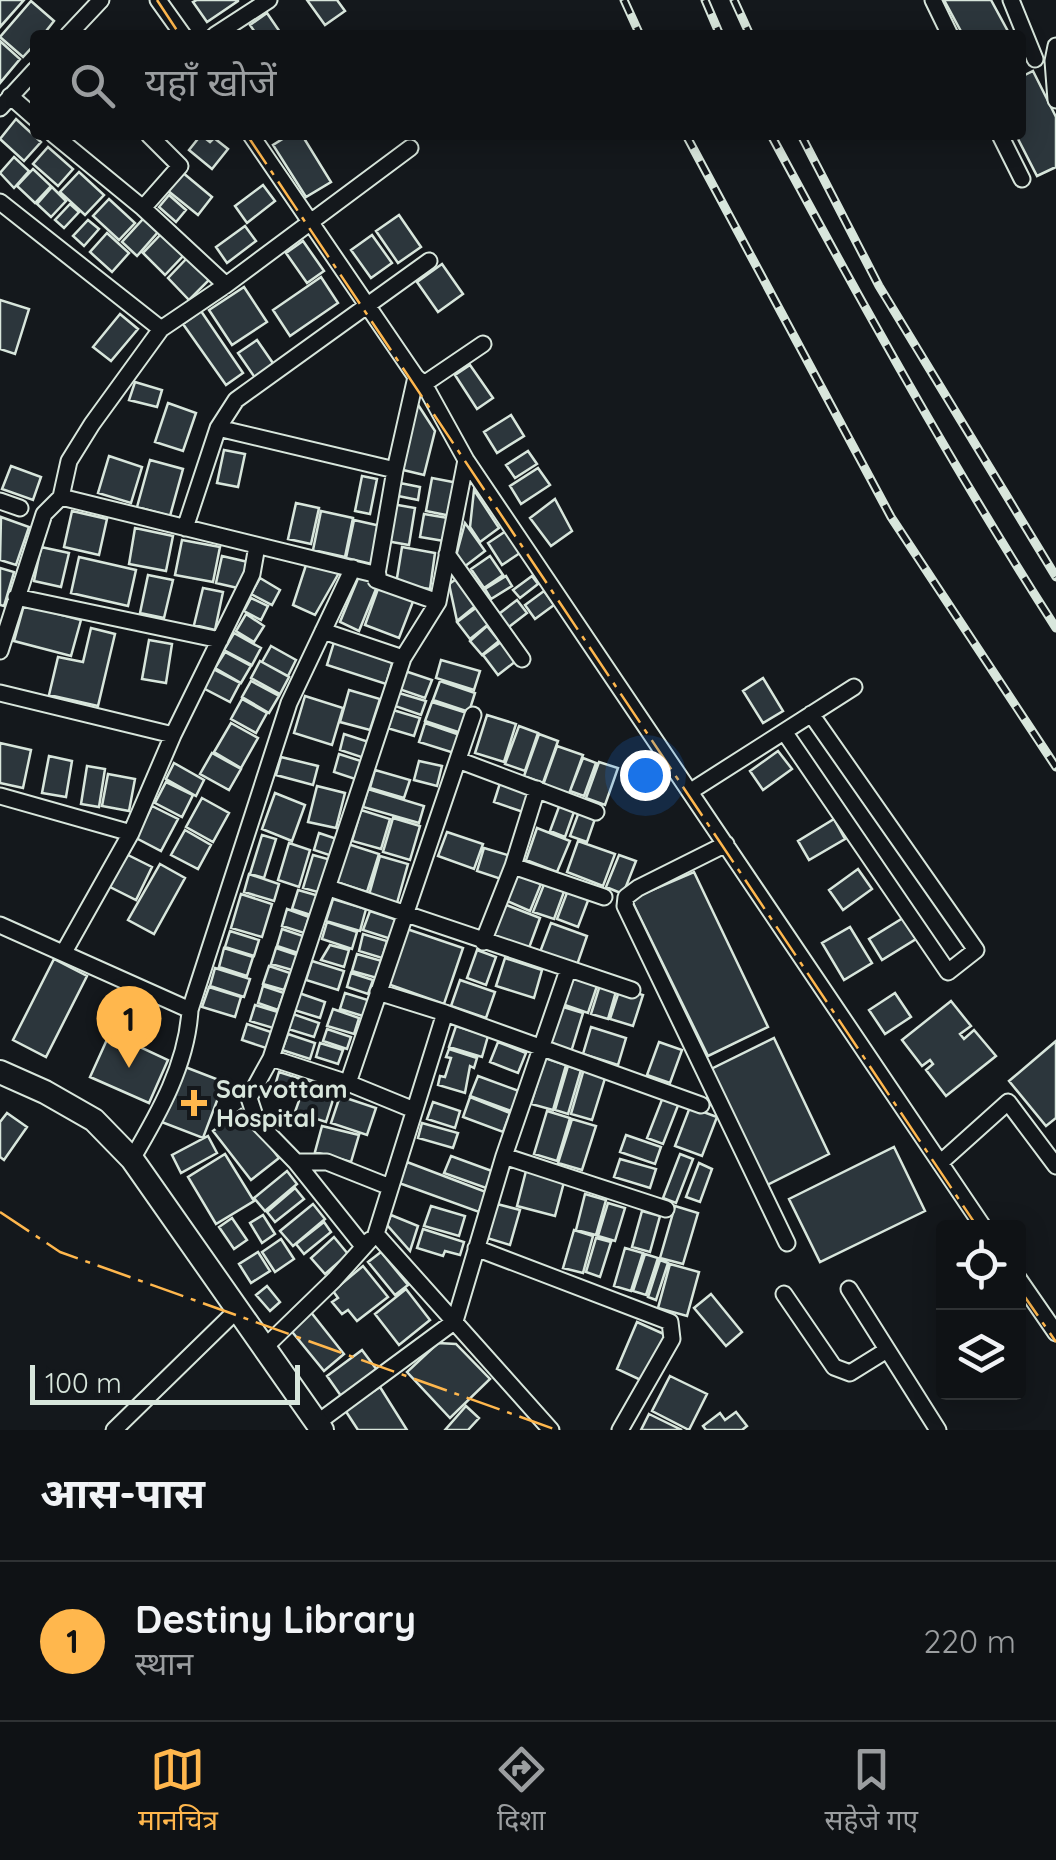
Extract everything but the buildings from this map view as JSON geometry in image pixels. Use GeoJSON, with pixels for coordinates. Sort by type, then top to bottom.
{"type":"FeatureCollection","features":[{"type":"Feature","properties":{"kind":"street"},"geometry":{"type":"LineString","coordinates":[[73,30],[101,0]]}},
{"type":"Feature","properties":{"kind":"street"},"geometry":{"type":"LineString","coordinates":[[158,0],[180,30]]}},
{"type":"Feature","properties":{"kind":"street"},"geometry":{"type":"LineString","coordinates":[[223,30],[269,0]]}},
{"type":"Feature","properties":{"kind":"street"},"geometry":{"type":"LineString","coordinates":[[933,0],[948,30]]}},
{"type":"Feature","properties":{"kind":"street"},"geometry":{"type":"LineString","coordinates":[[1011,0],[1019,30]]}},
{"type":"Feature","properties":{"kind":"street"},"geometry":{"type":"LineString","coordinates":[[1028,62],[1054,54],[1056,100]]}},
{"type":"Feature","properties":{"kind":"street"},"geometry":{"type":"LineString","coordinates":[[30,75],[5,102],[30,115]]}},
{"type":"Feature","properties":{"kind":"street"},"geometry":{"type":"LineString","coordinates":[[60,140],[143,208],[226,285]]}},
{"type":"Feature","properties":{"kind":"street"},"geometry":{"type":"LineString","coordinates":[[70,148],[77,140]]}},
{"type":"Feature","properties":{"kind":"street"},"geometry":{"type":"LineString","coordinates":[[143,208],[180,166],[154,140]]}},
{"type":"Feature","properties":{"kind":"street"},"geometry":{"type":"LineString","coordinates":[[255,140],[366,307],[420,380],[466,460],[979,1220]]}},
{"type":"Feature","properties":{"kind":"street"},"geometry":{"type":"LineString","coordinates":[[1002,140],[1022,179]]}},
{"type":"Feature","properties":{"kind":"street"},"geometry":{"type":"LineString","coordinates":[[0,651],[44,514],[61,498],[69,461],[160,329],[226,285],[410,148]]}},
{"type":"Feature","properties":{"kind":"street"},"geometry":{"type":"LineString","coordinates":[[0,202],[160,329]]}},
{"type":"Feature","properties":{"kind":"street"},"geometry":{"type":"LineString","coordinates":[[185,528],[218,428],[236,400],[430,261]]}},
{"type":"Feature","properties":{"kind":"street"},"geometry":{"type":"LineString","coordinates":[[438,602],[376,580],[395,470],[420,380],[483,344]]}},
{"type":"Feature","properties":{"kind":"street"},"geometry":{"type":"LineString","coordinates":[[218,428],[395,470]]}},
{"type":"Feature","properties":{"kind":"street"},"geometry":{"type":"LineString","coordinates":[[363,1246],[296,1162],[257,1122],[249,1098],[271,1058],[403,658],[438,602],[466,460]]}},
{"type":"Feature","properties":{"kind":"street"},"geometry":{"type":"LineString","coordinates":[[61,498],[378,574]]}},
{"type":"Feature","properties":{"kind":"street"},"geometry":{"type":"LineString","coordinates":[[0,501],[20,508]]}},
{"type":"Feature","properties":{"kind":"street"},"geometry":{"type":"LineString","coordinates":[[64,952],[131,832],[252,574],[257,546]]}},
{"type":"Feature","properties":{"kind":"street"},"geometry":{"type":"LineString","coordinates":[[447,554],[522,660]]}},
{"type":"Feature","properties":{"kind":"street"},"geometry":{"type":"LineString","coordinates":[[132,1159],[160,1111],[188,1038],[190,1010],[289,703],[352,568]]}},
{"type":"Feature","properties":{"kind":"street"},"geometry":{"type":"LineString","coordinates":[[16,597],[220,640]]}},
{"type":"Feature","properties":{"kind":"street"},"geometry":{"type":"LineString","coordinates":[[322,631],[403,658]]}},
{"type":"Feature","properties":{"kind":"street"},"geometry":{"type":"LineString","coordinates":[[692,792],[854,686]]}},
{"type":"Feature","properties":{"kind":"street"},"geometry":{"type":"LineString","coordinates":[[0,693],[174,735]]}},
{"type":"Feature","properties":{"kind":"street"},"geometry":{"type":"LineString","coordinates":[[785,732],[948,972],[976,950],[810,714]]}},
{"type":"Feature","properties":{"kind":"street"},"geometry":{"type":"LineString","coordinates":[[348,1083],[474,715]]}},
{"type":"Feature","properties":{"kind":"street"},"geometry":{"type":"LineString","coordinates":[[458,760],[596,812]]}},
{"type":"Feature","properties":{"kind":"street"},"geometry":{"type":"LineString","coordinates":[[483,942],[537,789]]}},
{"type":"Feature","properties":{"kind":"street"},"geometry":{"type":"LineString","coordinates":[[0,796],[131,832]]}},
{"type":"Feature","properties":{"kind":"street"},"geometry":{"type":"LineString","coordinates":[[726,844],[638,888],[626,897],[624,906],[787,1243]]}},
{"type":"Feature","properties":{"kind":"street"},"geometry":{"type":"LineString","coordinates":[[513,866],[604,898]]}},
{"type":"Feature","properties":{"kind":"street"},"geometry":{"type":"LineString","coordinates":[[329,888],[632,990]]}},
{"type":"Feature","properties":{"kind":"street"},"geometry":{"type":"LineString","coordinates":[[0,926],[190,1010]]}},
{"type":"Feature","properties":{"kind":"street"},"geometry":{"type":"LineString","coordinates":[[0,1072],[94,1120],[132,1159],[320,1426],[455,1321],[539,1047],[568,970]]}},
{"type":"Feature","properties":{"kind":"street"},"geometry":{"type":"LineString","coordinates":[[378,992],[445,1012],[701,1105]]}},
{"type":"Feature","properties":{"kind":"street"},"geometry":{"type":"LineString","coordinates":[[265,1347],[376,1234],[445,1012]]}},
{"type":"Feature","properties":{"kind":"street"},"geometry":{"type":"LineString","coordinates":[[271,1058],[414,1110]]}},
{"type":"Feature","properties":{"kind":"street"},"geometry":{"type":"LineString","coordinates":[[940,1163],[1008,1102],[1056,1166]]}},
{"type":"Feature","properties":{"kind":"street"},"geometry":{"type":"LineString","coordinates":[[504,1156],[666,1210]]}},
{"type":"Feature","properties":{"kind":"street"},"geometry":{"type":"LineString","coordinates":[[296,1162],[327,1162],[390,1187]]}},
{"type":"Feature","properties":{"kind":"street"},"geometry":{"type":"LineString","coordinates":[[376,1234],[551,1430]]}},
{"type":"Feature","properties":{"kind":"street"},"geometry":{"type":"LineString","coordinates":[[476,1248],[670,1322],[672,1338],[620,1430]]}},
{"type":"Feature","properties":{"kind":"street"},"geometry":{"type":"LineString","coordinates":[[848,1289],[938,1430]]}},
{"type":"Feature","properties":{"kind":"street"},"geometry":{"type":"LineString","coordinates":[[1026,1290],[1056,1334]]}},
{"type":"Feature","properties":{"kind":"street"},"geometry":{"type":"LineString","coordinates":[[784,1294],[834,1367],[844,1373],[887,1350]]}},
{"type":"Feature","properties":{"kind":"street"},"geometry":{"type":"LineString","coordinates":[[114,1430],[236,1310]]}},
{"type":"Feature","properties":{"kind":"railway"},"geometry":{"type":"LineString","coordinates":[[624,0],[638,30]]}},
{"type":"Feature","properties":{"kind":"railway"},"geometry":{"type":"LineString","coordinates":[[705,0],[718,30]]}},
{"type":"Feature","properties":{"kind":"railway"},"geometry":{"type":"LineString","coordinates":[[734,0],[748,30]]}},
{"type":"Feature","properties":{"kind":"railway"},"geometry":{"type":"LineString","coordinates":[[689,140],[891,517],[1056,767]]}},
{"type":"Feature","properties":{"kind":"railway"},"geometry":{"type":"LineString","coordinates":[[774,140],[909,384],[1056,628]]}},
{"type":"Feature","properties":{"kind":"railway"},"geometry":{"type":"LineString","coordinates":[[804,140],[879,286],[1056,577]]}},
{"type":"Feature","properties":{"kind":"power"},"geometry":{"type":"LineString","coordinates":[[157,0],[177,30]]}},
{"type":"Feature","properties":{"kind":"power"},"geometry":{"type":"LineString","coordinates":[[250,140],[973,1220]]}},
{"type":"Feature","properties":{"kind":"power"},"geometry":{"type":"LineString","coordinates":[[0,1212],[60,1252],[557,1430]]}},
{"type":"Feature","properties":{"kind":"power"},"geometry":{"type":"LineString","coordinates":[[1026,1299],[1056,1342]]}},
{"type":"Feature","properties":{"kind":"place","name":"Destiny Library"},"geometry":{"type":"Point","coordinates":[129,1068]}},
{"type":"Feature","properties":{"kind":"place","name":"Sarvottam Hospital"},"geometry":{"type":"Point","coordinates":[194,1103]}}]}
